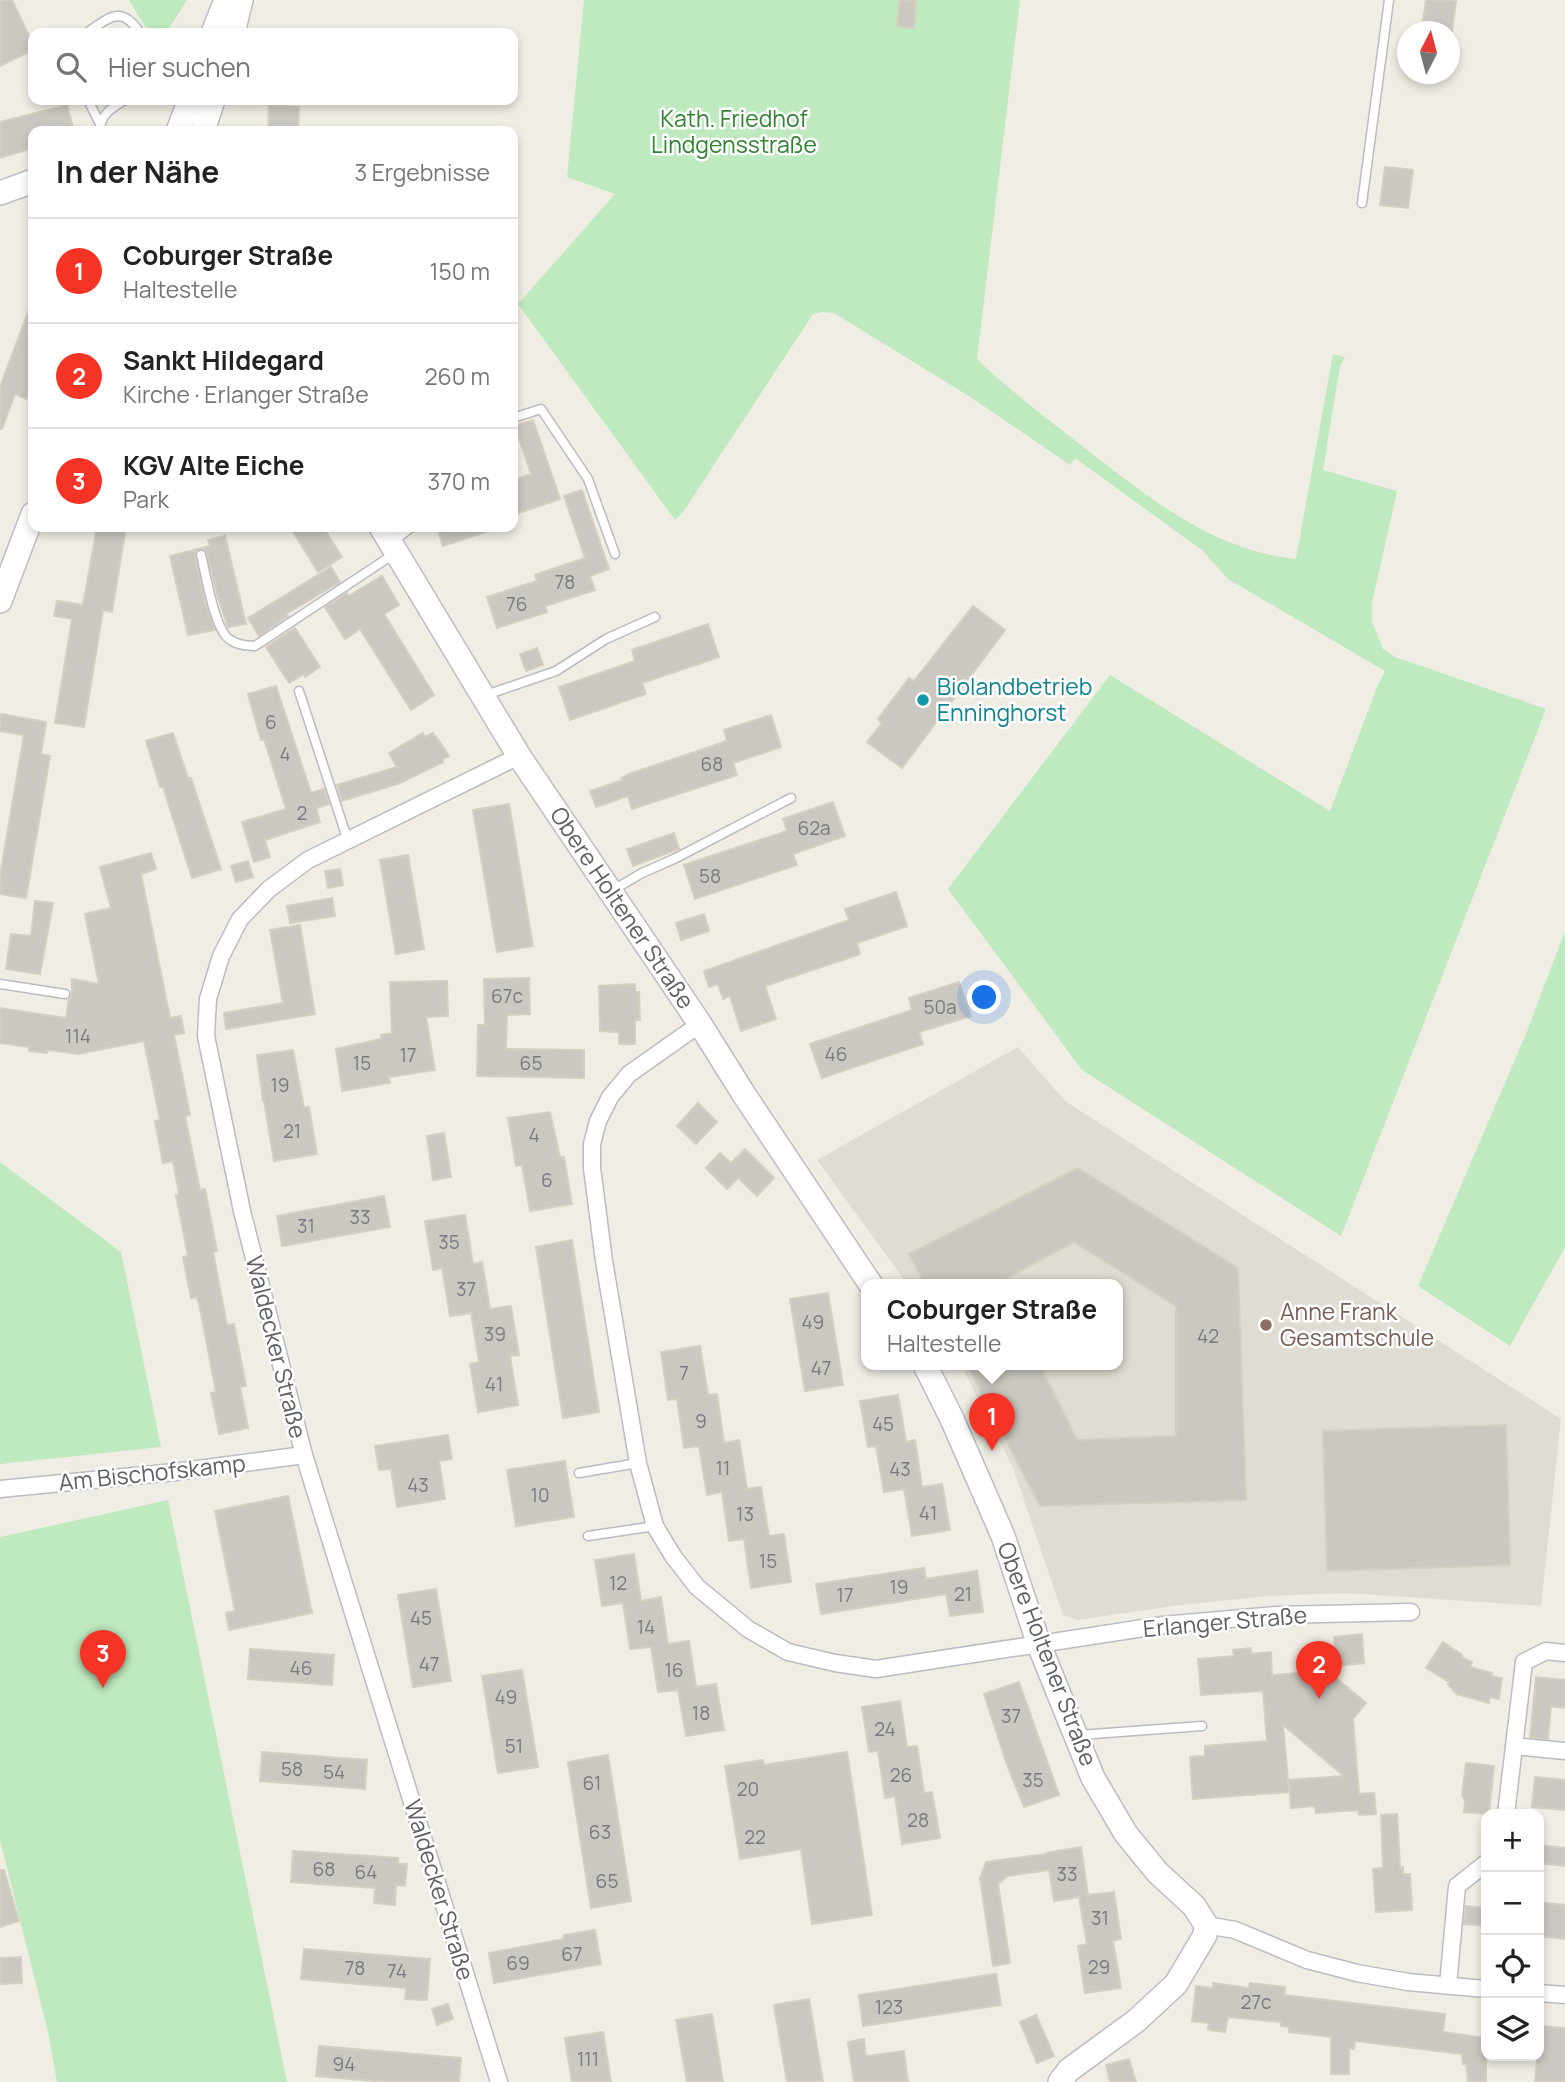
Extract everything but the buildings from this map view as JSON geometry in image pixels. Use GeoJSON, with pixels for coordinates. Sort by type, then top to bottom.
{"type":"FeatureCollection","features":[{"type":"Feature","properties":{"kind":"street"},"geometry":{"type":"LineString","coordinates":[[215,28],[226,0]]}},
{"type":"Feature","properties":{"kind":"street"},"geometry":{"type":"LineString","coordinates":[[234,28],[241,0]]}},
{"type":"Feature","properties":{"kind":"street"},"geometry":{"type":"LineString","coordinates":[[180,126],[188,105]]}},
{"type":"Feature","properties":{"kind":"street"},"geometry":{"type":"LineString","coordinates":[[205,126],[211,105]]}},
{"type":"Feature","properties":{"kind":"street"},"geometry":{"type":"LineString","coordinates":[[0,194],[28,183]]}},
{"type":"Feature","properties":{"kind":"street"},"geometry":{"type":"LineString","coordinates":[[0,601],[28,527]]}},
{"type":"Feature","properties":{"kind":"street","name":"Obere Holtener Straße"},"geometry":{"type":"LineString","coordinates":[[390,541],[519,756],[700,1024],[867,1279]]}},
{"type":"Feature","properties":{"kind":"street","name":"Waldecker Straße"},"geometry":{"type":"LineString","coordinates":[[499,2082],[304,1455],[242,1211],[206,1036],[208,999],[221,956],[240,919],[269,889],[308,860],[519,756]]}},
{"type":"Feature","properties":{"kind":"street","name":"Erlanger Straße"},"geometry":{"type":"LineString","coordinates":[[700,1024],[629,1074],[610,1097],[598,1121],[592,1144],[592,1168],[604,1261],[638,1463],[655,1526],[673,1556],[697,1587],[748,1629],[788,1652],[876,1669],[1163,1625],[1275,1615],[1411,1612]]}},
{"type":"Feature","properties":{"kind":"street","name":"Obere Holtener Straße"},"geometry":{"type":"LineString","coordinates":[[928,1370],[1003,1535],[1039,1644],[1093,1778],[1126,1834],[1158,1873],[1194,1906],[1206,1925]]}},
{"type":"Feature","properties":{"kind":"street","name":"Am Bischofskamp"},"geometry":{"type":"LineString","coordinates":[[0,1489],[175,1472],[304,1455]]}},
{"type":"Feature","properties":{"kind":"street"},"geometry":{"type":"LineString","coordinates":[[1507,1809],[1524,1662],[1546,1651],[1565,1653]]}},
{"type":"Feature","properties":{"kind":"street"},"geometry":{"type":"LineString","coordinates":[[1514,1746],[1565,1751]]}},
{"type":"Feature","properties":{"kind":"street"},"geometry":{"type":"LineString","coordinates":[[1448,1985],[1457,1886],[1481,1867]]}},
{"type":"Feature","properties":{"kind":"street"},"geometry":{"type":"LineString","coordinates":[[1060,2082],[1069,2070],[1136,2021],[1176,1984],[1205,1935],[1206,1925],[1235,1930],[1307,1960],[1357,1973],[1408,1982],[1481,1988]]}},
{"type":"Feature","properties":{"kind":"street"},"geometry":{"type":"LineString","coordinates":[[1544,1993],[1565,1995]]}},
{"type":"Feature","properties":{"kind":"lane"},"geometry":{"type":"LineString","coordinates":[[1362,203],[1390,0]]}},
{"type":"Feature","properties":{"kind":"lane"},"geometry":{"type":"LineString","coordinates":[[94,28],[111,18],[122,16],[131,20],[137,28]]}},
{"type":"Feature","properties":{"kind":"lane"},"geometry":{"type":"LineString","coordinates":[[90,105],[99,126]]}},
{"type":"Feature","properties":{"kind":"lane"},"geometry":{"type":"LineString","coordinates":[[101,126],[107,111],[117,105]]}},
{"type":"Feature","properties":{"kind":"lane"},"geometry":{"type":"LineString","coordinates":[[518,416],[541,409],[588,479],[615,554]]}},
{"type":"Feature","properties":{"kind":"lane"},"geometry":{"type":"LineString","coordinates":[[201,555],[219,628],[228,638],[241,645],[255,646],[390,541]]}},
{"type":"Feature","properties":{"kind":"lane"},"geometry":{"type":"LineString","coordinates":[[483,696],[556,671],[606,639],[655,617]]}},
{"type":"Feature","properties":{"kind":"lane"},"geometry":{"type":"LineString","coordinates":[[299,691],[348,841]]}},
{"type":"Feature","properties":{"kind":"lane"},"geometry":{"type":"LineString","coordinates":[[610,891],[791,798]]}},
{"type":"Feature","properties":{"kind":"lane"},"geometry":{"type":"LineString","coordinates":[[0,985],[65,994]]}},
{"type":"Feature","properties":{"kind":"lane"},"geometry":{"type":"LineString","coordinates":[[579,1473],[638,1463]]}},
{"type":"Feature","properties":{"kind":"lane"},"geometry":{"type":"LineString","coordinates":[[588,1536],[655,1526]]}},
{"type":"Feature","properties":{"kind":"lane"},"geometry":{"type":"LineString","coordinates":[[1076,1735],[1202,1726]]}},
{"type":"Feature","properties":{"kind":"shaded area","name":"Anne Frank Gesamtschule"},"geometry":{"type":"Polygon","coordinates":[[[1018,1047],[1065,1101],[1561,1419],[1541,1606],[1346,1593],[1269,1596],[1077,1620],[1063,1615],[1013,1468],[964,1370],[1123,1370],[1123,1279],[904,1279],[817,1160],[1018,1047]]]}},
{"type":"Feature","properties":{"kind":"green space"},"geometry":{"type":"Polygon","coordinates":[[[129,0],[187,0],[169,28],[146,28],[129,0]]]}},
{"type":"Feature","properties":{"kind":"green space","name":"Kath. Friedhof Lindgensstraße"},"geometry":{"type":"Polygon","coordinates":[[[584,0],[1020,0],[977,359],[1002,382],[1130,483],[1181,518],[1235,545],[1296,559],[1333,354],[1345,357],[1340,366],[1323,470],[1397,491],[1372,603],[1372,622],[1383,649],[1395,657],[1546,709],[1341,1236],[1082,1070],[948,889],[1110,675],[1330,811],[1385,671],[1228,579],[1202,550],[1075,458],[1070,465],[972,398],[834,313],[813,314],[683,512],[675,520],[518,304],[615,194],[567,177],[584,0]]]}},
{"type":"Feature","properties":{"kind":"green space"},"geometry":{"type":"Polygon","coordinates":[[[1565,931],[1565,1247],[1510,1346],[1418,1286],[1526,1034],[1565,931]]]}},
{"type":"Feature","properties":{"kind":"green space"},"geometry":{"type":"Polygon","coordinates":[[[0,1162],[121,1252],[161,1447],[0,1464],[0,1162]]]}},
{"type":"Feature","properties":{"kind":"green space"},"geometry":{"type":"Polygon","coordinates":[[[168,1500],[287,2082],[57,2082],[48,2032],[0,1840],[0,1537],[168,1500]]]}},
{"type":"Feature","properties":{"kind":"place","name":"Biolandbetrieb Enninghorst"},"geometry":{"type":"Point","coordinates":[923,700]}},
{"type":"Feature","properties":{"kind":"place","name":"Anne Frank Gesamtschule"},"geometry":{"type":"Point","coordinates":[1266,1325]}},
{"type":"Feature","properties":{"kind":"place","name":"Coburger Straße"},"geometry":{"type":"Point","coordinates":[992,1451]}},
{"type":"Feature","properties":{"kind":"place","name":"KGV Alte Eiche"},"geometry":{"type":"Point","coordinates":[103,1688]}},
{"type":"Feature","properties":{"kind":"place","name":"Sankt Hildegard"},"geometry":{"type":"Point","coordinates":[1319,1699]}}]}
